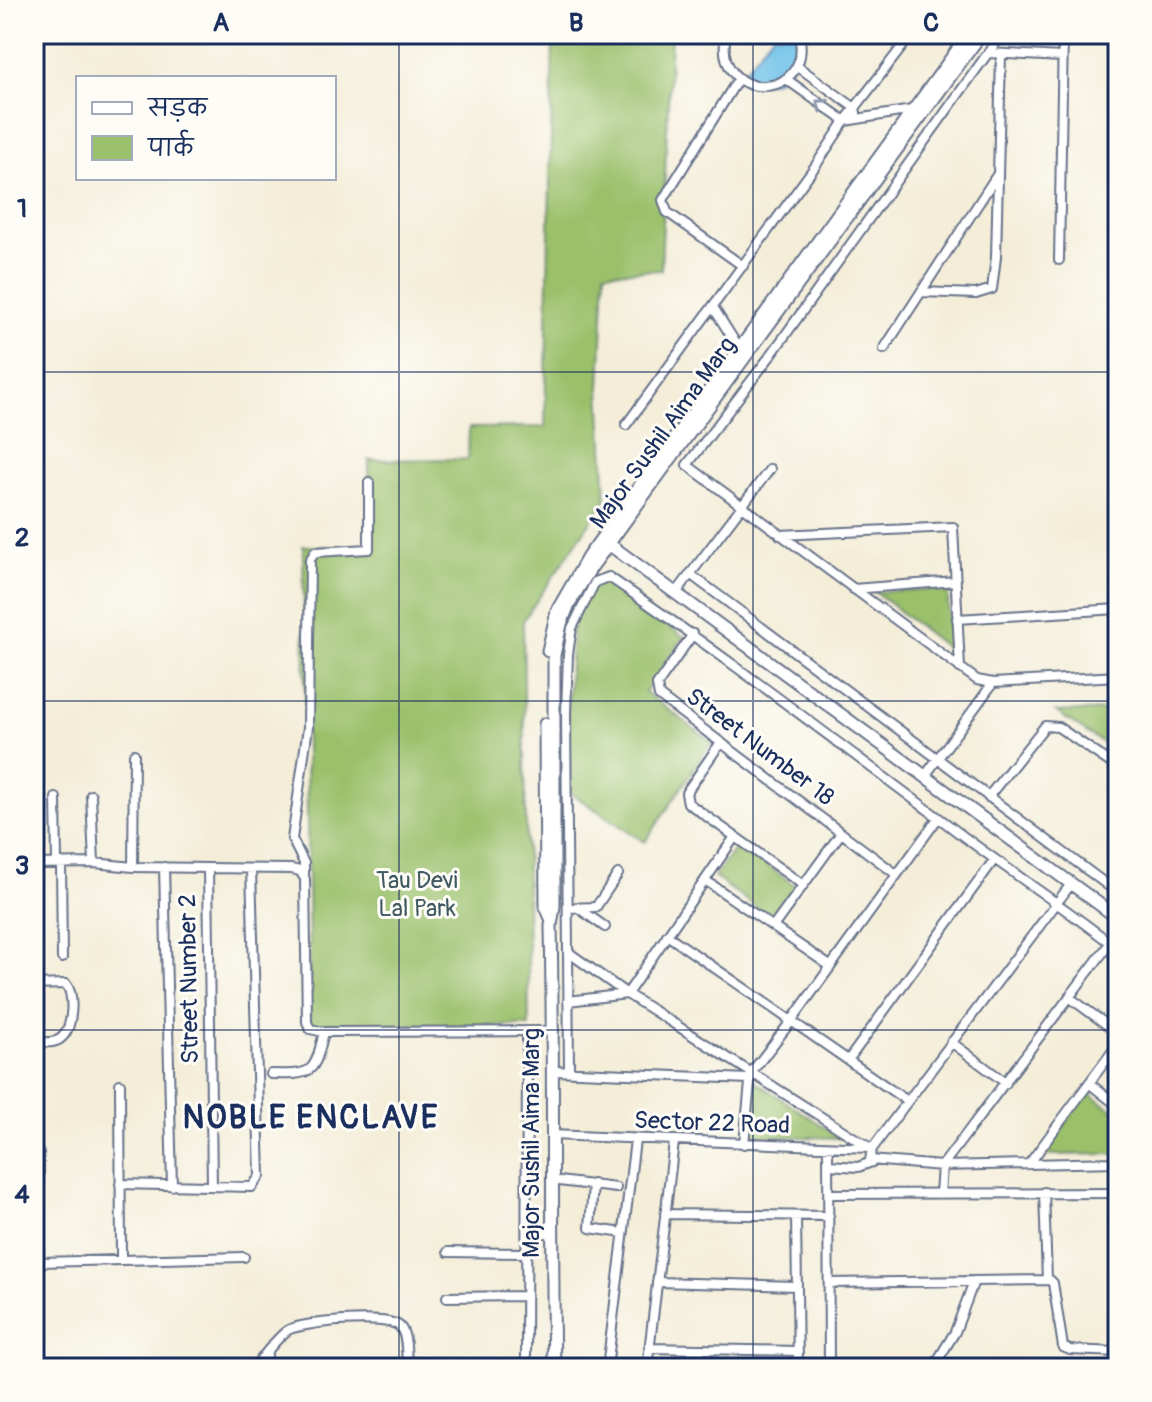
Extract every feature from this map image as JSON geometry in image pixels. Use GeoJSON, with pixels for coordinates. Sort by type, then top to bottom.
{"type":"FeatureCollection","features":[{"type":"Feature","properties":{"kind":"street"},"geometry":{"type":"LineString","coordinates":[[34,70],[40,34]]}},
{"type":"Feature","properties":{"kind":"street"},"geometry":{"type":"LineString","coordinates":[[726,34],[725,59],[730,70],[738,79],[762,87],[786,79],[797,66],[801,56],[799,34]]}},
{"type":"Feature","properties":{"kind":"street"},"geometry":{"type":"LineString","coordinates":[[626,425],[845,121],[856,113],[912,34]]}},
{"type":"Feature","properties":{"kind":"street","name":"Major Sushil Aima Marg"},"geometry":{"type":"LineString","coordinates":[[605,542],[969,34]]}},
{"type":"Feature","properties":{"kind":"street","name":"Major Sushil Aima Marg"},"geometry":{"type":"LineString","coordinates":[[554,1368],[551,1135],[554,1031],[551,918],[546,907],[543,810],[548,648],[557,611],[588,557],[605,542],[675,454],[981,34]]}},
{"type":"Feature","properties":{"kind":"street"},"geometry":{"type":"LineString","coordinates":[[687,465],[771,355],[1002,34]]}},
{"type":"Feature","properties":{"kind":"street"},"geometry":{"type":"LineString","coordinates":[[1059,260],[1063,34]]}},
{"type":"Feature","properties":{"kind":"street"},"geometry":{"type":"LineString","coordinates":[[963,59],[987,55],[1062,57]]}},
{"type":"Feature","properties":{"kind":"street"},"geometry":{"type":"LineString","coordinates":[[921,292],[976,294],[992,289],[996,257],[1001,55]]}},
{"type":"Feature","properties":{"kind":"street"},"geometry":{"type":"LineString","coordinates":[[797,66],[856,113],[912,110]]}},
{"type":"Feature","properties":{"kind":"street"},"geometry":{"type":"LineString","coordinates":[[738,79],[663,200],[667,212],[743,266]]}},
{"type":"Feature","properties":{"kind":"street"},"geometry":{"type":"LineString","coordinates":[[786,79],[845,121]]}},
{"type":"Feature","properties":{"kind":"street"},"geometry":{"type":"LineString","coordinates":[[884,349],[998,175]]}},
{"type":"Feature","properties":{"kind":"street"},"geometry":{"type":"LineString","coordinates":[[713,307],[740,350]]}},
{"type":"Feature","properties":{"kind":"street"},"geometry":{"type":"LineString","coordinates":[[675,454],[779,535],[977,680],[993,683],[1118,676]]}},
{"type":"Feature","properties":{"kind":"street"},"geometry":{"type":"LineString","coordinates":[[676,593],[770,469]]}},
{"type":"Feature","properties":{"kind":"street"},"geometry":{"type":"LineString","coordinates":[[369,482],[369,549],[315,552],[310,555],[308,727],[292,839],[304,863],[307,1022],[310,1029],[324,1032],[554,1031]]}},
{"type":"Feature","properties":{"kind":"street"},"geometry":{"type":"LineString","coordinates":[[779,535],[950,525],[954,529],[960,668]]}},
{"type":"Feature","properties":{"kind":"street"},"geometry":{"type":"LineString","coordinates":[[605,542],[1118,918]]}},
{"type":"Feature","properties":{"kind":"street"},"geometry":{"type":"LineString","coordinates":[[690,574],[1118,893]]}},
{"type":"Feature","properties":{"kind":"street"},"geometry":{"type":"LineString","coordinates":[[569,1071],[568,952],[572,907],[568,654],[572,628],[595,582],[609,577],[693,634],[1118,949]]}},
{"type":"Feature","properties":{"kind":"street"},"geometry":{"type":"LineString","coordinates":[[852,589],[956,581]]}},
{"type":"Feature","properties":{"kind":"street"},"geometry":{"type":"LineString","coordinates":[[957,619],[1118,609]]}},
{"type":"Feature","properties":{"kind":"street","name":"Street Number 18"},"geometry":{"type":"LineString","coordinates":[[693,634],[657,685],[657,692],[896,874]]}},
{"type":"Feature","properties":{"kind":"street"},"geometry":{"type":"LineString","coordinates":[[925,776],[993,683]]}},
{"type":"Feature","properties":{"kind":"street"},"geometry":{"type":"LineString","coordinates":[[988,797],[1045,726],[1058,727],[1118,768]]}},
{"type":"Feature","properties":{"kind":"street"},"geometry":{"type":"LineString","coordinates":[[721,742],[686,793],[688,803],[803,885]]}},
{"type":"Feature","properties":{"kind":"street"},"geometry":{"type":"LineString","coordinates":[[133,867],[134,754]]}},
{"type":"Feature","properties":{"kind":"street"},"geometry":{"type":"LineString","coordinates":[[91,795],[94,863]]}},
{"type":"Feature","properties":{"kind":"street"},"geometry":{"type":"LineString","coordinates":[[56,798],[62,958]]}},
{"type":"Feature","properties":{"kind":"street"},"geometry":{"type":"LineString","coordinates":[[744,1144],[750,1076],[938,818]]}},
{"type":"Feature","properties":{"kind":"street"},"geometry":{"type":"LineString","coordinates":[[773,927],[841,833]]}},
{"type":"Feature","properties":{"kind":"street"},"geometry":{"type":"LineString","coordinates":[[568,1001],[627,994],[734,838]]}},
{"type":"Feature","properties":{"kind":"street"},"geometry":{"type":"LineString","coordinates":[[849,1059],[994,860]]}},
{"type":"Feature","properties":{"kind":"street"},"geometry":{"type":"LineString","coordinates":[[34,864],[291,869],[304,875]]}},
{"type":"Feature","properties":{"kind":"street"},"geometry":{"type":"LineString","coordinates":[[164,867],[172,1186]]}},
{"type":"Feature","properties":{"kind":"street","name":"Street Number 2"},"geometry":{"type":"LineString","coordinates":[[208,868],[212,1186]]}},
{"type":"Feature","properties":{"kind":"street"},"geometry":{"type":"LineString","coordinates":[[120,1184],[252,1187],[260,1176],[251,869]]}},
{"type":"Feature","properties":{"kind":"street"},"geometry":{"type":"LineString","coordinates":[[572,907],[599,905],[618,874]]}},
{"type":"Feature","properties":{"kind":"street"},"geometry":{"type":"LineString","coordinates":[[705,880],[830,966]]}},
{"type":"Feature","properties":{"kind":"street"},"geometry":{"type":"LineString","coordinates":[[872,1162],[872,1149],[1071,884]]}},
{"type":"Feature","properties":{"kind":"street"},"geometry":{"type":"LineString","coordinates":[[572,907],[605,927]]}},
{"type":"Feature","properties":{"kind":"street"},"geometry":{"type":"LineString","coordinates":[[667,935],[907,1101]]}},
{"type":"Feature","properties":{"kind":"street"},"geometry":{"type":"LineString","coordinates":[[940,1194],[942,1166],[1110,943]]}},
{"type":"Feature","properties":{"kind":"street"},"geometry":{"type":"LineString","coordinates":[[568,952],[750,1076],[872,1149]]}},
{"type":"Feature","properties":{"kind":"street"},"geometry":{"type":"LineString","coordinates":[[34,985],[66,984],[71,991],[68,1030],[54,1042],[34,1042]]}},
{"type":"Feature","properties":{"kind":"street"},"geometry":{"type":"LineString","coordinates":[[1069,997],[1118,1033]]}},
{"type":"Feature","properties":{"kind":"street"},"geometry":{"type":"LineString","coordinates":[[271,1074],[298,1074],[310,1070],[316,1065],[324,1032]]}},
{"type":"Feature","properties":{"kind":"street"},"geometry":{"type":"LineString","coordinates":[[526,1368],[527,1032]]}},
{"type":"Feature","properties":{"kind":"street"},"geometry":{"type":"LineString","coordinates":[[951,1042],[1006,1083]]}},
{"type":"Feature","properties":{"kind":"street"},"geometry":{"type":"LineString","coordinates":[[1029,1164],[1118,1044]]}},
{"type":"Feature","properties":{"kind":"street"},"geometry":{"type":"LineString","coordinates":[[554,1071],[750,1076]]}},
{"type":"Feature","properties":{"kind":"street"},"geometry":{"type":"LineString","coordinates":[[1089,1083],[1118,1106]]}},
{"type":"Feature","properties":{"kind":"street"},"geometry":{"type":"LineString","coordinates":[[120,1084],[121,1260]]}},
{"type":"Feature","properties":{"kind":"street","name":"Sector 22 Road"},"geometry":{"type":"LineString","coordinates":[[551,1135],[872,1149]]}},
{"type":"Feature","properties":{"kind":"street"},"geometry":{"type":"LineString","coordinates":[[607,1368],[635,1140]]}},
{"type":"Feature","properties":{"kind":"street"},"geometry":{"type":"LineString","coordinates":[[647,1368],[674,1142]]}},
{"type":"Feature","properties":{"kind":"street"},"geometry":{"type":"LineString","coordinates":[[828,1147],[829,1368]]}},
{"type":"Feature","properties":{"kind":"street"},"geometry":{"type":"LineString","coordinates":[[39,1153],[39,1368]]}},
{"type":"Feature","properties":{"kind":"street"},"geometry":{"type":"LineString","coordinates":[[829,1165],[858,1167],[872,1162],[942,1166],[1118,1162]]}},
{"type":"Feature","properties":{"kind":"street"},"geometry":{"type":"LineString","coordinates":[[551,1180],[616,1188]]}},
{"type":"Feature","properties":{"kind":"street"},"geometry":{"type":"LineString","coordinates":[[593,1184],[590,1228],[623,1233]]}},
{"type":"Feature","properties":{"kind":"street"},"geometry":{"type":"LineString","coordinates":[[1044,1192],[1047,1280]]}},
{"type":"Feature","properties":{"kind":"street"},"geometry":{"type":"LineString","coordinates":[[829,1194],[1118,1193]]}},
{"type":"Feature","properties":{"kind":"street"},"geometry":{"type":"LineString","coordinates":[[665,1214],[829,1216]]}},
{"type":"Feature","properties":{"kind":"street"},"geometry":{"type":"LineString","coordinates":[[796,1216],[798,1368]]}},
{"type":"Feature","properties":{"kind":"street"},"geometry":{"type":"LineString","coordinates":[[528,1233],[551,1233]]}},
{"type":"Feature","properties":{"kind":"street"},"geometry":{"type":"LineString","coordinates":[[448,1252],[528,1253]]}},
{"type":"Feature","properties":{"kind":"street"},"geometry":{"type":"LineString","coordinates":[[40,1262],[244,1257]]}},
{"type":"Feature","properties":{"kind":"street"},"geometry":{"type":"LineString","coordinates":[[829,1283],[1047,1280],[1053,1283],[1063,1347],[1118,1352]]}},
{"type":"Feature","properties":{"kind":"street"},"geometry":{"type":"LineString","coordinates":[[933,1368],[955,1332],[974,1281]]}},
{"type":"Feature","properties":{"kind":"street"},"geometry":{"type":"LineString","coordinates":[[657,1282],[797,1286]]}},
{"type":"Feature","properties":{"kind":"street"},"geometry":{"type":"LineString","coordinates":[[447,1297],[526,1296]]}},
{"type":"Feature","properties":{"kind":"street"},"geometry":{"type":"LineString","coordinates":[[254,1368],[285,1332],[297,1326],[372,1320],[393,1322],[401,1327],[407,1368]]}},
{"type":"Feature","properties":{"kind":"street"},"geometry":{"type":"LineString","coordinates":[[649,1348],[798,1351]]}},
{"type":"Feature","properties":{"kind":"street"},"geometry":{"type":"LineString","coordinates":[[266,1354],[271,1368]]}},
{"type":"Feature","properties":{"kind":"green space","name":"Tau Devi Lal Park"},"geometry":{"type":"Polygon","coordinates":[[[553,34],[671,34],[661,270],[605,272],[600,389],[606,499],[523,621],[529,1026],[310,1024],[303,546],[369,548],[369,460],[468,459],[469,428],[545,427],[553,34]]]}},
{"type":"Feature","properties":{"kind":"green space"},"geometry":{"type":"Polygon","coordinates":[[[592,574],[684,637],[645,692],[712,742],[645,842],[563,788],[572,629],[592,574]]]}},
{"type":"Feature","properties":{"kind":"green space"},"geometry":{"type":"Polygon","coordinates":[[[948,588],[949,650],[875,592],[948,588]]]}},
{"type":"Feature","properties":{"kind":"green space"},"geometry":{"type":"Polygon","coordinates":[[[1118,710],[1118,753],[1056,712],[1118,710]]]}},
{"type":"Feature","properties":{"kind":"green space"},"geometry":{"type":"Polygon","coordinates":[[[738,844],[797,887],[774,920],[714,877],[738,844]]]}},
{"type":"Feature","properties":{"kind":"green space"},"geometry":{"type":"Polygon","coordinates":[[[753,1080],[841,1138],[752,1136],[753,1080]]]}},
{"type":"Feature","properties":{"kind":"green space"},"geometry":{"type":"Polygon","coordinates":[[[1087,1092],[1118,1113],[1118,1154],[1043,1155],[1087,1092]]]}},
{"type":"Feature","properties":{"kind":"green space"},"geometry":{"type":"Polygon","coordinates":[[[679,1356],[792,1357],[792,1368],[677,1368],[679,1356]]]}},
{"type":"Feature","properties":{"kind":"water"},"geometry":{"type":"Polygon","coordinates":[[[773,34],[796,34],[797,48],[790,69],[774,81],[764,83],[739,77],[773,34]]]}},
{"type":"Feature","properties":{"kind":"district","name":"NOBLE ENCLAVE"},"geometry":{"type":"Point","coordinates":[311,1118]}}]}
